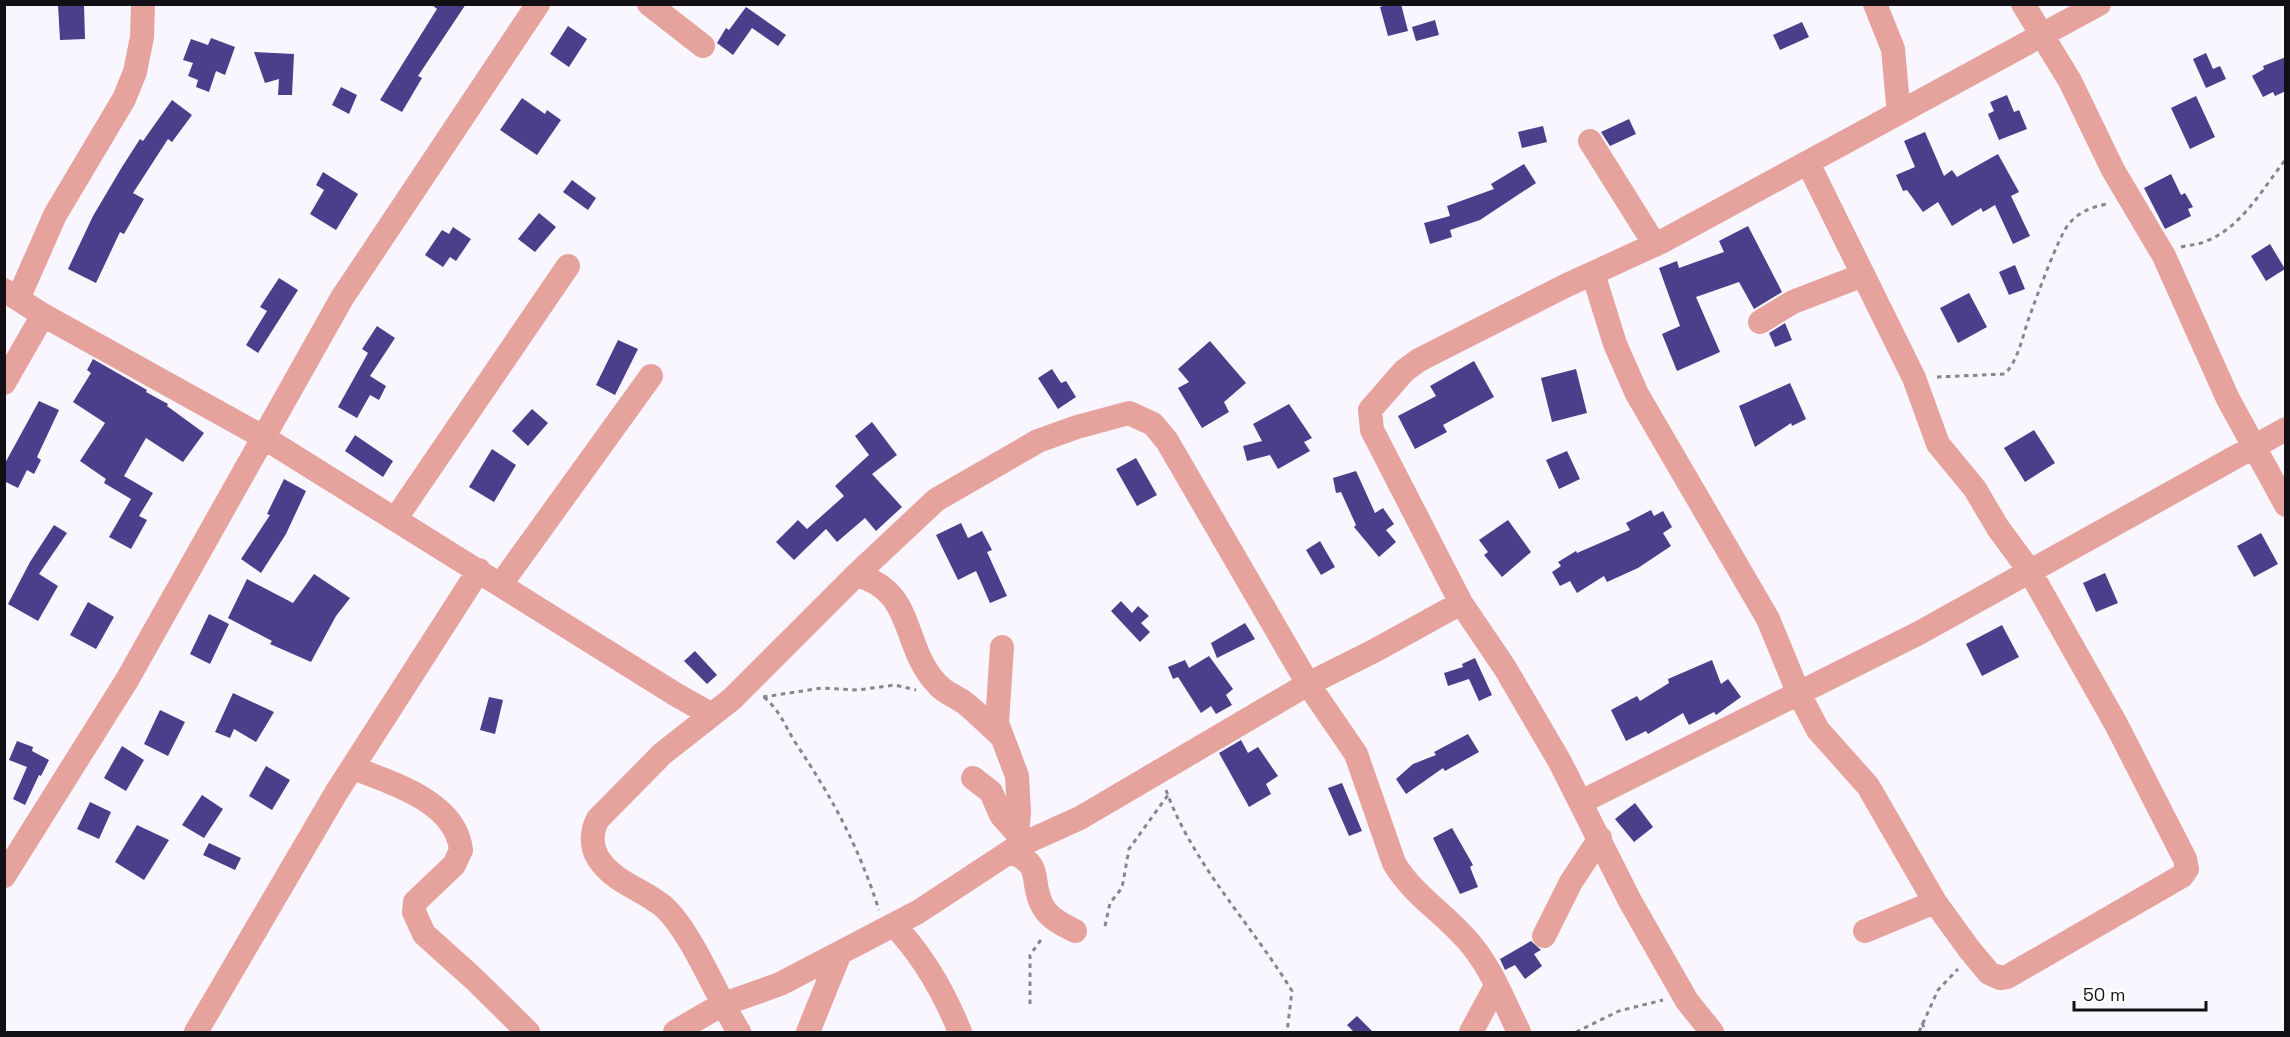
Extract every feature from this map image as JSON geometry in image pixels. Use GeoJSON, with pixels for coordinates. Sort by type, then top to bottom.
{"type":"FeatureCollection","features":[{"type":"Feature","properties":{"kind":"street"},"geometry":{"type":"LineString","coordinates":[[143,4],[142,38],[135,72],[124,99],[11,294],[43,315],[263,436],[710,714]]}},
{"type":"Feature","properties":{"kind":"street"},"geometry":{"type":"LineString","coordinates":[[4,876],[127,680],[342,298],[538,4]]}},
{"type":"Feature","properties":{"kind":"street"},"geometry":{"type":"LineString","coordinates":[[650,4],[703,46]]}},
{"type":"Feature","properties":{"kind":"street"},"geometry":{"type":"LineString","coordinates":[[1875,4],[1889,34],[1898,104],[1905,109]]}},
{"type":"Feature","properties":{"kind":"street"},"geometry":{"type":"LineString","coordinates":[[2023,4],[2075,89],[2094,135],[2164,256],[2252,447],[2286,506]]}},
{"type":"Feature","properties":{"kind":"street"},"geometry":{"type":"LineString","coordinates":[[1712,1032],[1687,1001],[1630,901],[1581,802],[1505,668],[1461,603],[1372,430],[1370,410],[1404,371],[1419,360],[1655,244],[2099,4]]}},
{"type":"Feature","properties":{"kind":"street"},"geometry":{"type":"LineString","coordinates":[[1590,141],[1655,244]]}},
{"type":"Feature","properties":{"kind":"street"},"geometry":{"type":"LineString","coordinates":[[1593,273],[1615,344],[1637,394],[1768,619],[1798,692],[1818,730],[1868,786],[1935,902],[1970,949],[1989,973],[2000,978],[2007,977],[2182,876],[2187,869],[2185,859],[2116,724],[2029,570],[1993,520],[1975,489],[1938,444],[1914,378],[1808,163]]}},
{"type":"Feature","properties":{"kind":"street"},"geometry":{"type":"LineString","coordinates":[[396,519],[568,266]]}},
{"type":"Feature","properties":{"kind":"street"},"geometry":{"type":"LineString","coordinates":[[1760,322],[1793,302],[1863,275]]}},
{"type":"Feature","properties":{"kind":"street"},"geometry":{"type":"LineString","coordinates":[[4,383],[43,315]]}},
{"type":"Feature","properties":{"kind":"street"},"geometry":{"type":"LineString","coordinates":[[501,584],[651,376]]}},
{"type":"Feature","properties":{"kind":"street"},"geometry":{"type":"LineString","coordinates":[[739,1032],[721,1005],[680,928],[664,907],[609,871],[593,849],[593,829],[598,819],[662,754],[732,699],[856,574],[936,500],[1038,441],[1077,427],[1129,413],[1153,424],[1167,441],[1308,684],[1356,754],[1394,863],[1418,895],[1473,946],[1519,1032]]}},
{"type":"Feature","properties":{"kind":"street"},"geometry":{"type":"LineString","coordinates":[[1581,802],[1919,633],[2286,429]]}},
{"type":"Feature","properties":{"kind":"street"},"geometry":{"type":"LineString","coordinates":[[196,1032],[352,768],[479,570]]}},
{"type":"Feature","properties":{"kind":"street"},"geometry":{"type":"LineString","coordinates":[[856,574],[871,579],[890,591],[902,609],[917,657],[938,686],[964,703],[1000,735]]}},
{"type":"Feature","properties":{"kind":"street"},"geometry":{"type":"LineString","coordinates":[[675,1032],[721,1005],[780,984],[918,912],[1016,844],[1080,818],[1308,684],[1461,603]]}},
{"type":"Feature","properties":{"kind":"street"},"geometry":{"type":"LineString","coordinates":[[1002,647],[998,723],[1000,735],[1009,752],[1017,776],[1019,812],[1016,844]]}},
{"type":"Feature","properties":{"kind":"street"},"geometry":{"type":"LineString","coordinates":[[352,768],[411,793],[446,815],[456,827],[461,850],[454,865],[415,902],[414,912],[417,922],[434,945],[473,978],[528,1032]]}},
{"type":"Feature","properties":{"kind":"street"},"geometry":{"type":"LineString","coordinates":[[973,778],[991,792],[1000,815],[1016,844],[1032,865],[1042,904],[1050,916],[1075,931]]}},
{"type":"Feature","properties":{"kind":"street"},"geometry":{"type":"LineString","coordinates":[[1544,936],[1570,882],[1600,838]]}},
{"type":"Feature","properties":{"kind":"street"},"geometry":{"type":"LineString","coordinates":[[1864,931],[1935,902]]}},
{"type":"Feature","properties":{"kind":"street"},"geometry":{"type":"LineString","coordinates":[[890,927],[916,948],[948,1002],[960,1032]]}},
{"type":"Feature","properties":{"kind":"street"},"geometry":{"type":"LineString","coordinates":[[808,1032],[840,953]]}},
{"type":"Feature","properties":{"kind":"street"},"geometry":{"type":"LineString","coordinates":[[1471,1032],[1478,1025],[1496,986]]}},
{"type":"Feature","properties":{"kind":"path"},"geometry":{"type":"LineString","coordinates":[[2164,256],[2179,248],[2203,243],[2231,227],[2256,201],[2286,159]]}},
{"type":"Feature","properties":{"kind":"path"},"geometry":{"type":"LineString","coordinates":[[1914,378],[2005,374],[2012,366],[2024,340],[2029,316],[2067,226],[2079,214],[2097,206],[2132,201]]}},
{"type":"Feature","properties":{"kind":"path"},"geometry":{"type":"LineString","coordinates":[[732,699],[764,697],[822,688],[858,690],[895,685],[922,690],[938,686]]}},
{"type":"Feature","properties":{"kind":"path"},"geometry":{"type":"LineString","coordinates":[[764,697],[777,709],[788,732],[844,820],[890,927]]}},
{"type":"Feature","properties":{"kind":"path"},"geometry":{"type":"LineString","coordinates":[[1160,771],[1175,813],[1235,912],[1257,936],[1293,991],[1287,1032]]}},
{"type":"Feature","properties":{"kind":"path"},"geometry":{"type":"LineString","coordinates":[[1105,926],[1110,903],[1122,888],[1129,849],[1168,795]]}},
{"type":"Feature","properties":{"kind":"path"},"geometry":{"type":"LineString","coordinates":[[1030,1004],[1030,956],[1045,933],[1050,916]]}},
{"type":"Feature","properties":{"kind":"path"},"geometry":{"type":"LineString","coordinates":[[1919,1032],[1938,990],[1959,967],[1970,949]]}},
{"type":"Feature","properties":{"kind":"path"},"geometry":{"type":"LineString","coordinates":[[1576,1032],[1595,1021],[1638,1004],[1670,999],[1687,1001]]}},
{"type":"Feature","properties":{"kind":"path"},"geometry":{"type":"LineString","coordinates":[[1922,1023],[1926,1032]]}},
{"type":"Feature","properties":{"kind":"building"},"geometry":{"type":"Polygon","coordinates":[[[84,4],[85,39],[60,40],[58,5],[84,4]]]}},
{"type":"Feature","properties":{"kind":"building"},"geometry":{"type":"Polygon","coordinates":[[[431,4],[466,4],[418,76],[422,78],[402,112],[380,100],[437,9],[431,4]]]}},
{"type":"Feature","properties":{"kind":"building"},"geometry":{"type":"Polygon","coordinates":[[[1401,4],[1408,31],[1388,36],[1380,7],[1401,4]]]}},
{"type":"Feature","properties":{"kind":"building"},"geometry":{"type":"Polygon","coordinates":[[[746,7],[786,35],[778,46],[752,28],[733,55],[717,43],[726,28],[729,30],[746,7]]]}},
{"type":"Feature","properties":{"kind":"building"},"geometry":{"type":"Polygon","coordinates":[[[1435,20],[1439,35],[1416,41],[1412,27],[1435,20]]]}},
{"type":"Feature","properties":{"kind":"building"},"geometry":{"type":"Polygon","coordinates":[[[1802,22],[1809,37],[1780,50],[1773,35],[1802,22]]]}},
{"type":"Feature","properties":{"kind":"building"},"geometry":{"type":"Polygon","coordinates":[[[568,26],[587,39],[569,67],[550,54],[568,26]]]}},
{"type":"Feature","properties":{"kind":"building"},"geometry":{"type":"Polygon","coordinates":[[[211,38],[235,47],[225,75],[216,71],[209,92],[196,87],[198,80],[188,76],[193,63],[183,60],[191,39],[208,45],[211,38]]]}},
{"type":"Feature","properties":{"kind":"building"},"geometry":{"type":"Polygon","coordinates":[[[254,52],[294,54],[292,95],[278,95],[279,79],[265,83],[254,52]]]}},
{"type":"Feature","properties":{"kind":"building"},"geometry":{"type":"Polygon","coordinates":[[[2206,53],[2213,69],[2220,66],[2226,79],[2206,88],[2193,59],[2206,53]]]}},
{"type":"Feature","properties":{"kind":"building"},"geometry":{"type":"Polygon","coordinates":[[[2286,57],[2286,91],[2275,96],[2273,92],[2263,97],[2252,76],[2264,69],[2263,66],[2286,57]]]}},
{"type":"Feature","properties":{"kind":"building"},"geometry":{"type":"Polygon","coordinates":[[[341,87],[357,95],[349,114],[332,105],[341,87]]]}},
{"type":"Feature","properties":{"kind":"building"},"geometry":{"type":"Polygon","coordinates":[[[2007,95],[2014,112],[2019,110],[2027,129],[1999,140],[1988,114],[1994,111],[1990,102],[2007,95]]]}},
{"type":"Feature","properties":{"kind":"building"},"geometry":{"type":"Polygon","coordinates":[[[2196,96],[2215,137],[2190,149],[2171,108],[2196,96]]]}},
{"type":"Feature","properties":{"kind":"building"},"geometry":{"type":"Polygon","coordinates":[[[522,98],[545,114],[547,110],[561,120],[537,155],[500,130],[522,98]]]}},
{"type":"Feature","properties":{"kind":"building"},"geometry":{"type":"Polygon","coordinates":[[[172,100],[192,115],[172,142],[168,139],[133,193],[144,199],[124,234],[120,232],[96,283],[68,269],[93,216],[122,167],[140,139],[143,141],[172,100]]]}},
{"type":"Feature","properties":{"kind":"building"},"geometry":{"type":"Polygon","coordinates":[[[1629,119],[1636,134],[1610,146],[1601,132],[1629,119]]]}},
{"type":"Feature","properties":{"kind":"building"},"geometry":{"type":"Polygon","coordinates":[[[1543,126],[1547,142],[1522,148],[1518,132],[1543,126]]]}},
{"type":"Feature","properties":{"kind":"building"},"geometry":{"type":"Polygon","coordinates":[[[1925,132],[1944,176],[1952,170],[1957,177],[1998,154],[2019,192],[2011,196],[2030,236],[2013,244],[1995,205],[1983,212],[1981,208],[1952,226],[1938,202],[1923,212],[1907,190],[1903,191],[1896,175],[1915,167],[1904,141],[1925,132]]]}},
{"type":"Feature","properties":{"kind":"building"},"geometry":{"type":"Polygon","coordinates":[[[1524,164],[1536,183],[1480,220],[1450,230],[1452,237],[1430,244],[1424,223],[1450,216],[1447,206],[1494,189],[1491,184],[1524,164]]]}},
{"type":"Feature","properties":{"kind":"building"},"geometry":{"type":"Polygon","coordinates":[[[323,172],[358,194],[336,230],[310,214],[324,190],[316,185],[323,172]]]}},
{"type":"Feature","properties":{"kind":"building"},"geometry":{"type":"Polygon","coordinates":[[[2171,174],[2181,195],[2185,193],[2193,207],[2188,209],[2191,216],[2165,229],[2144,188],[2171,174]]]}},
{"type":"Feature","properties":{"kind":"building"},"geometry":{"type":"Polygon","coordinates":[[[572,180],[596,198],[588,210],[563,192],[572,180]]]}},
{"type":"Feature","properties":{"kind":"building"},"geometry":{"type":"Polygon","coordinates":[[[539,213],[556,227],[535,252],[518,239],[539,213]]]}},
{"type":"Feature","properties":{"kind":"building"},"geometry":{"type":"Polygon","coordinates":[[[1748,226],[1782,292],[1754,309],[1739,282],[1696,297],[1720,352],[1677,371],[1662,334],[1680,326],[1659,268],[1677,261],[1679,268],[1724,252],[1719,241],[1748,226]]]}},
{"type":"Feature","properties":{"kind":"building"},"geometry":{"type":"Polygon","coordinates":[[[453,227],[471,239],[456,261],[450,257],[443,267],[425,255],[442,230],[449,234],[453,227]]]}},
{"type":"Feature","properties":{"kind":"building"},"geometry":{"type":"Polygon","coordinates":[[[2270,244],[2285,269],[2266,281],[2251,256],[2270,244]]]}},
{"type":"Feature","properties":{"kind":"building"},"geometry":{"type":"Polygon","coordinates":[[[2015,265],[2025,289],[2009,295],[1999,272],[2015,265]]]}},
{"type":"Feature","properties":{"kind":"building"},"geometry":{"type":"Polygon","coordinates":[[[279,278],[298,290],[258,353],[246,345],[267,311],[260,307],[279,278]]]}},
{"type":"Feature","properties":{"kind":"building"},"geometry":{"type":"Polygon","coordinates":[[[1969,293],[1987,327],[1958,343],[1940,308],[1969,293]]]}},
{"type":"Feature","properties":{"kind":"building"},"geometry":{"type":"Polygon","coordinates":[[[1785,323],[1792,340],[1775,347],[1769,333],[1785,323]]]}},
{"type":"Feature","properties":{"kind":"building"},"geometry":{"type":"Polygon","coordinates":[[[377,326],[395,338],[370,376],[386,386],[379,400],[370,395],[357,418],[338,407],[368,353],[362,349],[377,326]]]}},
{"type":"Feature","properties":{"kind":"building"},"geometry":{"type":"Polygon","coordinates":[[[618,340],[638,349],[615,395],[596,385],[618,340]]]}},
{"type":"Feature","properties":{"kind":"building"},"geometry":{"type":"Polygon","coordinates":[[[1210,341],[1246,383],[1224,402],[1229,412],[1202,428],[1178,388],[1189,382],[1178,369],[1210,341]]]}},
{"type":"Feature","properties":{"kind":"building"},"geometry":{"type":"Polygon","coordinates":[[[93,359],[168,404],[167,406],[204,433],[183,462],[146,438],[124,476],[153,493],[139,516],[147,520],[131,549],[109,537],[131,499],[104,483],[106,479],[80,461],[105,423],[73,402],[91,373],[87,370],[93,359]]]}},
{"type":"Feature","properties":{"kind":"building"},"geometry":{"type":"Polygon","coordinates":[[[1474,361],[1494,397],[1443,425],[1447,432],[1415,449],[1398,416],[1436,396],[1430,386],[1474,361]]]}},
{"type":"Feature","properties":{"kind":"building"},"geometry":{"type":"Polygon","coordinates":[[[1052,369],[1061,383],[1066,381],[1076,397],[1058,409],[1038,378],[1052,369]]]}},
{"type":"Feature","properties":{"kind":"building"},"geometry":{"type":"Polygon","coordinates":[[[1576,369],[1587,413],[1552,422],[1541,378],[1576,369]]]}},
{"type":"Feature","properties":{"kind":"building"},"geometry":{"type":"Polygon","coordinates":[[[1790,383],[1806,419],[1792,426],[1791,423],[1755,447],[1739,406],[1790,383]]]}},
{"type":"Feature","properties":{"kind":"building"},"geometry":{"type":"Polygon","coordinates":[[[39,401],[59,410],[37,457],[41,460],[34,474],[27,470],[18,488],[4,481],[4,465],[39,401]]]}},
{"type":"Feature","properties":{"kind":"building"},"geometry":{"type":"Polygon","coordinates":[[[1289,404],[1312,438],[1304,442],[1310,451],[1278,469],[1270,455],[1247,461],[1243,446],[1262,441],[1253,424],[1289,404]]]}},
{"type":"Feature","properties":{"kind":"building"},"geometry":{"type":"Polygon","coordinates":[[[532,409],[548,423],[528,446],[512,431],[532,409]]]}},
{"type":"Feature","properties":{"kind":"building"},"geometry":{"type":"Polygon","coordinates":[[[872,422],[897,455],[872,474],[902,507],[876,531],[865,518],[837,542],[826,529],[794,560],[776,542],[798,520],[807,529],[844,496],[835,486],[869,455],[855,436],[872,422]]]}},
{"type":"Feature","properties":{"kind":"building"},"geometry":{"type":"Polygon","coordinates":[[[2034,430],[2055,463],[2025,482],[2004,448],[2034,430]]]}},
{"type":"Feature","properties":{"kind":"building"},"geometry":{"type":"Polygon","coordinates":[[[355,435],[393,461],[383,477],[345,451],[355,435]]]}},
{"type":"Feature","properties":{"kind":"building"},"geometry":{"type":"Polygon","coordinates":[[[492,449],[516,465],[494,502],[469,487],[492,449]]]}},
{"type":"Feature","properties":{"kind":"building"},"geometry":{"type":"Polygon","coordinates":[[[1567,451],[1580,479],[1559,489],[1546,460],[1567,451]]]}},
{"type":"Feature","properties":{"kind":"building"},"geometry":{"type":"Polygon","coordinates":[[[1136,458],[1157,495],[1137,506],[1116,469],[1136,458]]]}},
{"type":"Feature","properties":{"kind":"building"},"geometry":{"type":"Polygon","coordinates":[[[1356,471],[1375,513],[1383,508],[1394,524],[1386,530],[1396,542],[1379,557],[1354,527],[1356,525],[1341,492],[1336,493],[1333,478],[1356,471]]]}},
{"type":"Feature","properties":{"kind":"building"},"geometry":{"type":"Polygon","coordinates":[[[284,479],[306,491],[286,534],[261,573],[241,559],[270,515],[267,514],[284,479]]]}},
{"type":"Feature","properties":{"kind":"building"},"geometry":{"type":"Polygon","coordinates":[[[1651,510],[1654,516],[1663,511],[1672,527],[1663,533],[1671,546],[1638,568],[1607,582],[1604,576],[1577,593],[1570,581],[1560,586],[1552,572],[1561,566],[1558,562],[1576,551],[1577,553],[1630,530],[1626,523],[1651,510]]]}},
{"type":"Feature","properties":{"kind":"building"},"geometry":{"type":"Polygon","coordinates":[[[1508,520],[1531,552],[1502,577],[1484,555],[1488,552],[1479,540],[1508,520]]]}},
{"type":"Feature","properties":{"kind":"building"},"geometry":{"type":"Polygon","coordinates":[[[961,523],[968,538],[982,531],[992,550],[987,552],[1007,596],[990,603],[976,571],[958,580],[936,535],[961,523]]]}},
{"type":"Feature","properties":{"kind":"building"},"geometry":{"type":"Polygon","coordinates":[[[54,525],[67,533],[39,574],[58,586],[38,621],[8,604],[30,562],[54,525]]]}},
{"type":"Feature","properties":{"kind":"building"},"geometry":{"type":"Polygon","coordinates":[[[2261,533],[2278,564],[2254,577],[2237,546],[2261,533]]]}},
{"type":"Feature","properties":{"kind":"building"},"geometry":{"type":"Polygon","coordinates":[[[1320,541],[1335,567],[1321,575],[1306,550],[1320,541]]]}},
{"type":"Feature","properties":{"kind":"building"},"geometry":{"type":"Polygon","coordinates":[[[2105,573],[2118,603],[2096,612],[2083,583],[2105,573]]]}},
{"type":"Feature","properties":{"kind":"building"},"geometry":{"type":"Polygon","coordinates":[[[314,574],[350,598],[336,616],[311,662],[270,644],[272,641],[228,618],[247,579],[293,603],[314,574]]]}},
{"type":"Feature","properties":{"kind":"building"},"geometry":{"type":"Polygon","coordinates":[[[1121,601],[1132,613],[1138,606],[1149,616],[1141,623],[1150,632],[1140,642],[1111,611],[1121,601]]]}},
{"type":"Feature","properties":{"kind":"building"},"geometry":{"type":"Polygon","coordinates":[[[88,602],[114,617],[96,649],[70,635],[88,602]]]}},
{"type":"Feature","properties":{"kind":"building"},"geometry":{"type":"Polygon","coordinates":[[[209,614],[229,624],[210,664],[190,654],[209,614]]]}},
{"type":"Feature","properties":{"kind":"building"},"geometry":{"type":"Polygon","coordinates":[[[1245,623],[1255,639],[1217,658],[1211,643],[1245,623]]]}},
{"type":"Feature","properties":{"kind":"building"},"geometry":{"type":"Polygon","coordinates":[[[2002,625],[2019,657],[1982,676],[1966,644],[2002,625]]]}},
{"type":"Feature","properties":{"kind":"building"},"geometry":{"type":"Polygon","coordinates":[[[695,651],[717,675],[707,684],[684,661],[695,651]]]}},
{"type":"Feature","properties":{"kind":"building"},"geometry":{"type":"Polygon","coordinates":[[[1209,656],[1233,689],[1226,695],[1232,705],[1216,714],[1211,706],[1201,713],[1178,677],[1173,679],[1168,667],[1185,660],[1189,668],[1209,656]]]}},
{"type":"Feature","properties":{"kind":"building"},"geometry":{"type":"Polygon","coordinates":[[[1475,658],[1492,695],[1479,701],[1469,679],[1448,686],[1444,673],[1463,667],[1462,664],[1475,658]]]}},
{"type":"Feature","properties":{"kind":"building"},"geometry":{"type":"Polygon","coordinates":[[[1712,660],[1721,684],[1728,679],[1741,697],[1716,715],[1714,712],[1689,725],[1683,713],[1648,734],[1646,731],[1626,741],[1611,710],[1637,696],[1640,701],[1669,683],[1668,679],[1712,660]]]}},
{"type":"Feature","properties":{"kind":"building"},"geometry":{"type":"Polygon","coordinates":[[[233,693],[274,712],[256,742],[234,729],[230,738],[215,732],[233,693]]]}},
{"type":"Feature","properties":{"kind":"building"},"geometry":{"type":"Polygon","coordinates":[[[489,697],[503,700],[495,734],[480,730],[489,697]]]}},
{"type":"Feature","properties":{"kind":"building"},"geometry":{"type":"Polygon","coordinates":[[[160,710],[185,722],[168,756],[144,744],[160,710]]]}},
{"type":"Feature","properties":{"kind":"building"},"geometry":{"type":"Polygon","coordinates":[[[1468,734],[1479,752],[1445,771],[1443,768],[1406,794],[1396,779],[1413,764],[1436,755],[1434,752],[1468,734]]]}},
{"type":"Feature","properties":{"kind":"building"},"geometry":{"type":"Polygon","coordinates":[[[1241,740],[1248,753],[1258,747],[1278,776],[1266,784],[1271,794],[1249,807],[1219,753],[1241,740]]]}},
{"type":"Feature","properties":{"kind":"building"},"geometry":{"type":"Polygon","coordinates":[[[17,741],[33,747],[32,751],[49,760],[25,805],[13,799],[27,767],[9,760],[17,741]]]}},
{"type":"Feature","properties":{"kind":"building"},"geometry":{"type":"Polygon","coordinates":[[[122,746],[144,760],[126,791],[104,778],[122,746]]]}},
{"type":"Feature","properties":{"kind":"building"},"geometry":{"type":"Polygon","coordinates":[[[266,766],[290,780],[272,810],[249,796],[266,766]]]}},
{"type":"Feature","properties":{"kind":"building"},"geometry":{"type":"Polygon","coordinates":[[[1342,783],[1362,831],[1349,836],[1328,788],[1342,783]]]}},
{"type":"Feature","properties":{"kind":"building"},"geometry":{"type":"Polygon","coordinates":[[[202,795],[223,809],[204,838],[182,825],[202,795]]]}},
{"type":"Feature","properties":{"kind":"building"},"geometry":{"type":"Polygon","coordinates":[[[90,802],[111,812],[99,839],[77,829],[90,802]]]}},
{"type":"Feature","properties":{"kind":"building"},"geometry":{"type":"Polygon","coordinates":[[[1635,803],[1653,827],[1634,842],[1615,819],[1635,803]]]}},
{"type":"Feature","properties":{"kind":"building"},"geometry":{"type":"Polygon","coordinates":[[[137,825],[169,840],[144,880],[115,862],[137,825]]]}},
{"type":"Feature","properties":{"kind":"building"},"geometry":{"type":"Polygon","coordinates":[[[1452,828],[1473,865],[1470,867],[1478,887],[1460,894],[1433,838],[1452,828]]]}},
{"type":"Feature","properties":{"kind":"building"},"geometry":{"type":"Polygon","coordinates":[[[209,843],[241,858],[235,870],[203,855],[209,843]]]}},
{"type":"Feature","properties":{"kind":"building"},"geometry":{"type":"Polygon","coordinates":[[[1531,941],[1541,950],[1534,954],[1542,966],[1525,979],[1515,965],[1505,970],[1500,959],[1531,941]]]}},
{"type":"Feature","properties":{"kind":"building"},"geometry":{"type":"Polygon","coordinates":[[[1357,1016],[1373,1032],[1354,1032],[1347,1025],[1357,1016]]]}}]}
